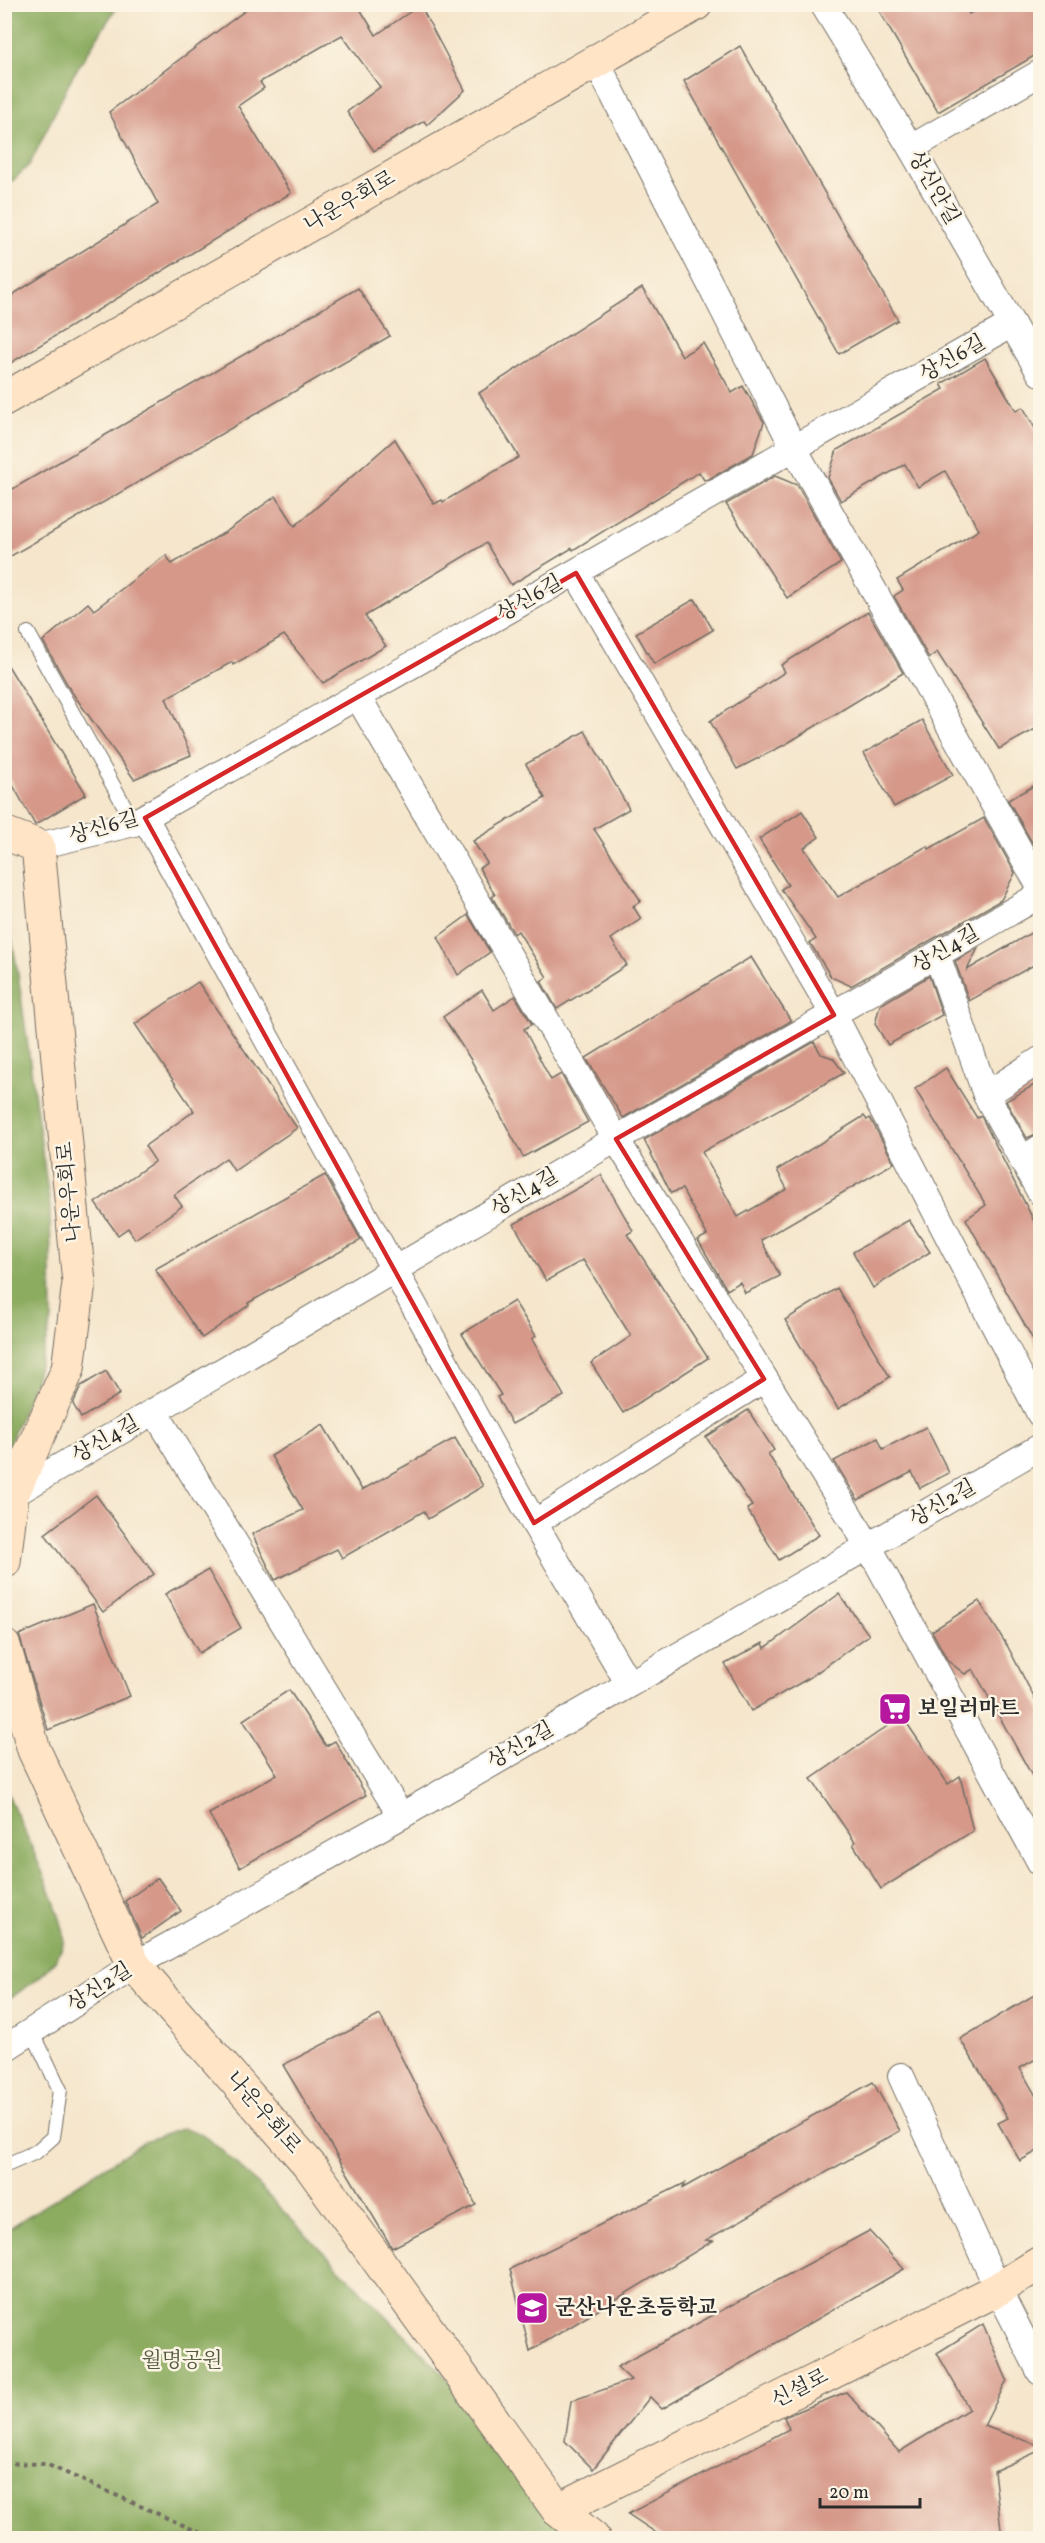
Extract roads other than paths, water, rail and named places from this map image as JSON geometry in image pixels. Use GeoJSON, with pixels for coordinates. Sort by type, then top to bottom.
{"type":"FeatureCollection","features":[{"type":"Feature","properties":{"kind":"street","name":"나운우회로"},"geometry":{"type":"LineString","coordinates":[[4,399],[696,4]]}},
{"type":"Feature","properties":{"kind":"street","name":"상신안길"},"geometry":{"type":"LineString","coordinates":[[823,4],[911,148],[1012,324],[1037,359]]}},
{"type":"Feature","properties":{"kind":"street"},"geometry":{"type":"LineString","coordinates":[[596,61],[795,450],[1041,887]]}},
{"type":"Feature","properties":{"kind":"street"},"geometry":{"type":"LineString","coordinates":[[911,148],[1041,73]]}},
{"type":"Feature","properties":{"kind":"street","name":"상신6길"},"geometry":{"type":"LineString","coordinates":[[38,846],[140,820],[795,450],[1012,324]]}},
{"type":"Feature","properties":{"kind":"street"},"geometry":{"type":"LineString","coordinates":[[576,573],[834,1015],[1041,1414]]}},
{"type":"Feature","properties":{"kind":"street"},"geometry":{"type":"LineString","coordinates":[[358,697],[616,1139],[869,1547],[1041,1862]]}},
{"type":"Feature","properties":{"kind":"street"},"geometry":{"type":"LineString","coordinates":[[140,820],[534,1523],[629,1684]]}},
{"type":"Feature","properties":{"kind":"street"},"geometry":{"type":"LineString","coordinates":[[4,832],[38,846]]}},
{"type":"Feature","properties":{"kind":"street","name":"나운우회로"},"geometry":{"type":"LineString","coordinates":[[4,1562],[12,1495],[68,1369],[79,1283],[38,846]]}},
{"type":"Feature","properties":{"kind":"street","name":"상신4길"},"geometry":{"type":"LineString","coordinates":[[12,1495],[395,1272],[616,1139],[1041,895]]}},
{"type":"Feature","properties":{"kind":"street"},"geometry":{"type":"LineString","coordinates":[[937,955],[986,1095],[1031,1154],[1041,1192]]}},
{"type":"Feature","properties":{"kind":"street"},"geometry":{"type":"LineString","coordinates":[[986,1095],[1041,1060]]}},
{"type":"Feature","properties":{"kind":"street"},"geometry":{"type":"LineString","coordinates":[[534,1523],[764,1379]]}},
{"type":"Feature","properties":{"kind":"street"},"geometry":{"type":"LineString","coordinates":[[154,1412],[401,1816]]}},
{"type":"Feature","properties":{"kind":"street","name":"상신2길"},"geometry":{"type":"LineString","coordinates":[[4,2049],[134,1965],[401,1816],[1041,1447]]}},
{"type":"Feature","properties":{"kind":"street","name":"나운우회로"},"geometry":{"type":"LineString","coordinates":[[4,1646],[34,1750],[134,1965],[311,2168],[558,2510],[593,2538]]}},
{"type":"Feature","properties":{"kind":"street"},"geometry":{"type":"LineString","coordinates":[[901,2076],[998,2289],[1041,2372]]}},
{"type":"Feature","properties":{"kind":"street","name":"신설로"},"geometry":{"type":"LineString","coordinates":[[558,2510],[998,2289],[1041,2263]]}},
{"type":"Feature","properties":{"kind":"lane"},"geometry":{"type":"LineString","coordinates":[[28,633],[140,820]]}},
{"type":"Feature","properties":{"kind":"lane"},"geometry":{"type":"LineString","coordinates":[[4,2166],[36,2152],[53,2137],[60,2090],[32,2031]]}},
{"type":"Feature","properties":{"kind":"place","name":"보일러마트"},"geometry":{"type":"Point","coordinates":[895,1709]}},
{"type":"Feature","properties":{"kind":"place","name":"군산나운초등학교"},"geometry":{"type":"Point","coordinates":[532,2308]}},
{"type":"Feature","properties":{"kind":"park label","name":"월명공원"},"geometry":{"type":"Point","coordinates":[182,2361]}}]}
